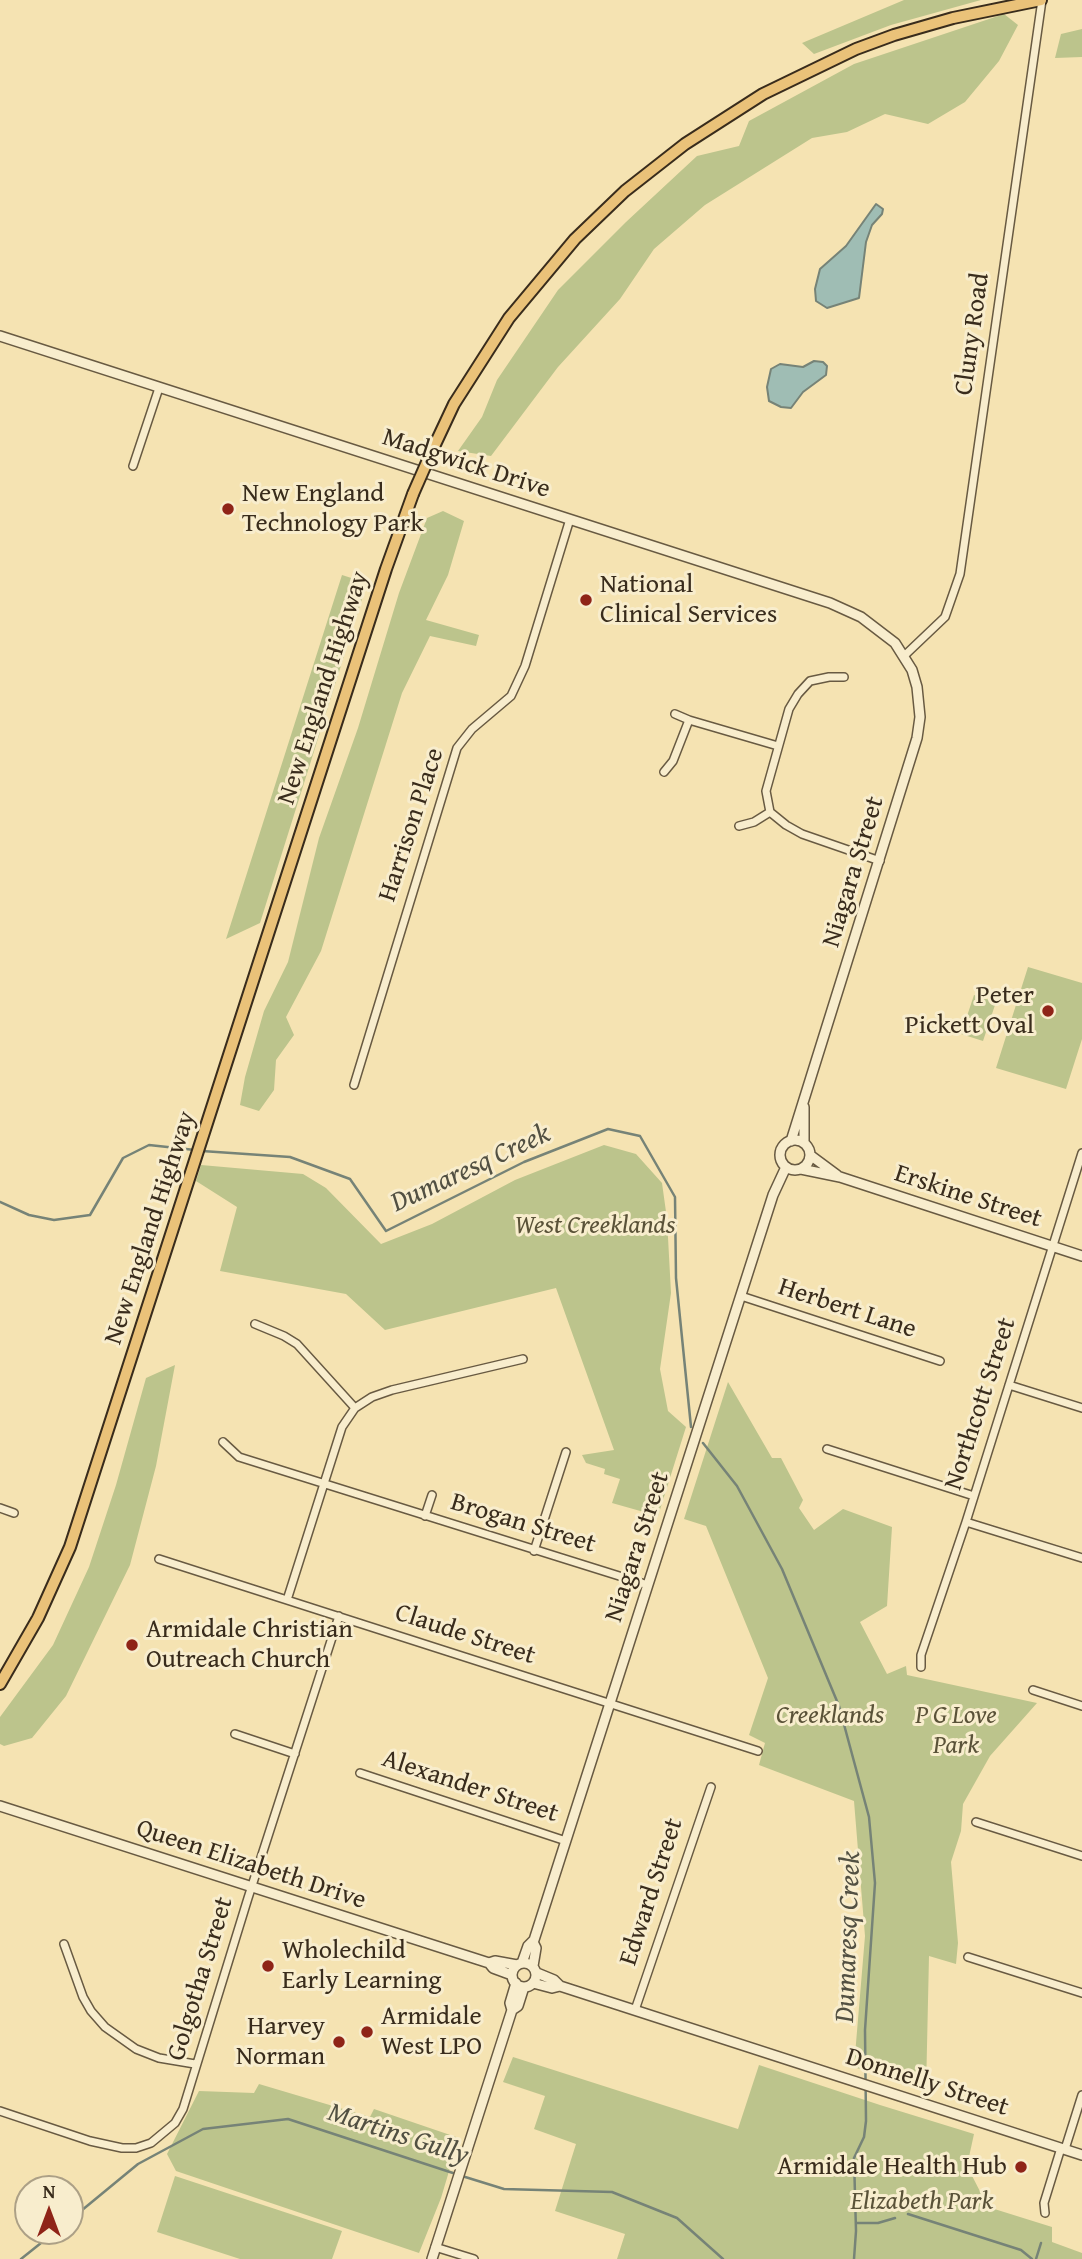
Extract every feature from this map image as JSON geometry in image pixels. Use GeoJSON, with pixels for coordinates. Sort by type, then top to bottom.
{"type":"FeatureCollection","features":[{"type":"Feature","properties":{"kind":"highway","name":"New England Highway"},"geometry":{"type":"LineString","coordinates":[[0,1684],[38,1618],[71,1547],[382,581],[413,494],[454,404],[509,318],[575,239],[625,191],[735,111],[763,94],[894,35],[953,18],[1041,0]]}},
{"type":"Feature","properties":{"kind":"street","name":"Cluny Road"},"geometry":{"type":"LineString","coordinates":[[904,656],[945,617],[960,573],[1041,0]]}},
{"type":"Feature","properties":{"kind":"street","name":"Madgwick Drive"},"geometry":{"type":"LineString","coordinates":[[0,336],[830,603],[881,629],[904,656]]}},
{"type":"Feature","properties":{"kind":"street"},"geometry":{"type":"LineString","coordinates":[[133,466],[159,388]]}},
{"type":"Feature","properties":{"kind":"street","name":"Harrison Place"},"geometry":{"type":"LineString","coordinates":[[354,1085],[457,748],[472,729],[511,696],[525,666],[570,519]]}},
{"type":"Feature","properties":{"kind":"street","name":"Niagara Street"},"geometry":{"type":"LineString","coordinates":[[791,1141],[917,738],[920,717],[917,687],[904,656]]}},
{"type":"Feature","properties":{"kind":"street"},"geometry":{"type":"LineString","coordinates":[[844,677],[810,681],[798,694],[789,709],[766,791],[771,812],[786,825],[802,834],[880,861]]}},
{"type":"Feature","properties":{"kind":"street"},"geometry":{"type":"LineString","coordinates":[[675,714],[778,746]]}},
{"type":"Feature","properties":{"kind":"street"},"geometry":{"type":"LineString","coordinates":[[664,772],[673,761],[689,720]]}},
{"type":"Feature","properties":{"kind":"street"},"geometry":{"type":"LineString","coordinates":[[739,826],[754,822],[771,812]]}},
{"type":"Feature","properties":{"kind":"street","name":"Niagara Street"},"geometry":{"type":"LineString","coordinates":[[804,1099],[804,1143]]}},
{"type":"Feature","properties":{"kind":"street"},"geometry":{"type":"LineString","coordinates":[[791,1141],[804,1143],[810,1155],[808,1164],[801,1169],[792,1170],[782,1161],[781,1152],[791,1141]]}},
{"type":"Feature","properties":{"kind":"street","name":"Northcott Street"},"geometry":{"type":"LineString","coordinates":[[920,1667],[921,1655],[966,1522],[1082,1153]]}},
{"type":"Feature","properties":{"kind":"street","name":"Erskine Street"},"geometry":{"type":"LineString","coordinates":[[810,1155],[840,1177]]}},
{"type":"Feature","properties":{"kind":"street","name":"Niagara Street"},"geometry":{"type":"LineString","coordinates":[[521,1982],[519,1964],[528,1945],[533,1942],[741,1296],[774,1195],[786,1167]]}},
{"type":"Feature","properties":{"kind":"street","name":"Erskine Street"},"geometry":{"type":"LineString","coordinates":[[801,1169],[840,1177],[1082,1256]]}},
{"type":"Feature","properties":{"kind":"street","name":"Herbert Lane"},"geometry":{"type":"LineString","coordinates":[[741,1296],[940,1361]]}},
{"type":"Feature","properties":{"kind":"street"},"geometry":{"type":"LineString","coordinates":[[255,1324],[297,1344],[355,1408]]}},
{"type":"Feature","properties":{"kind":"street"},"geometry":{"type":"LineString","coordinates":[[287,1600],[342,1427],[355,1408],[372,1397],[392,1390],[523,1359]]}},
{"type":"Feature","properties":{"kind":"street"},"geometry":{"type":"LineString","coordinates":[[1009,1385],[1082,1408]]}},
{"type":"Feature","properties":{"kind":"street","name":"Brogan Street"},"geometry":{"type":"LineString","coordinates":[[223,1441],[239,1457],[648,1586]]}},
{"type":"Feature","properties":{"kind":"street"},"geometry":{"type":"LineString","coordinates":[[827,1449],[974,1496]]}},
{"type":"Feature","properties":{"kind":"street"},"geometry":{"type":"LineString","coordinates":[[534,1551],[566,1452]]}},
{"type":"Feature","properties":{"kind":"street","name":"Brogan Street"},"geometry":{"type":"LineString","coordinates":[[425,1516],[432,1495]]}},
{"type":"Feature","properties":{"kind":"street"},"geometry":{"type":"LineString","coordinates":[[0,1508],[14,1513]]}},
{"type":"Feature","properties":{"kind":"street"},"geometry":{"type":"LineString","coordinates":[[966,1522],[1082,1558]]}},
{"type":"Feature","properties":{"kind":"street","name":"Claude Street"},"geometry":{"type":"LineString","coordinates":[[159,1559],[758,1751]]}},
{"type":"Feature","properties":{"kind":"street","name":"Golgotha Street"},"geometry":{"type":"LineString","coordinates":[[0,2111],[105,2144],[136,2148],[151,2143],[175,2123],[183,2109],[251,1887],[339,1616]]}},
{"type":"Feature","properties":{"kind":"street"},"geometry":{"type":"LineString","coordinates":[[1033,1690],[1082,1706]]}},
{"type":"Feature","properties":{"kind":"street"},"geometry":{"type":"LineString","coordinates":[[235,1734],[295,1754]]}},
{"type":"Feature","properties":{"kind":"street","name":"Alexander Street"},"geometry":{"type":"LineString","coordinates":[[360,1773],[566,1841]]}},
{"type":"Feature","properties":{"kind":"street","name":"Edward Street"},"geometry":{"type":"LineString","coordinates":[[635,2010],[711,1787]]}},
{"type":"Feature","properties":{"kind":"street","name":"Queen Elizabeth Drive"},"geometry":{"type":"LineString","coordinates":[[0,1806],[489,1963],[493,1968],[521,1982]]}},
{"type":"Feature","properties":{"kind":"street"},"geometry":{"type":"LineString","coordinates":[[976,1822],[1082,1856]]}},
{"type":"Feature","properties":{"kind":"street","name":"Niagara Street"},"geometry":{"type":"LineString","coordinates":[[533,1942],[536,1948],[535,1970]]}},
{"type":"Feature","properties":{"kind":"street"},"geometry":{"type":"LineString","coordinates":[[64,1944],[83,1997],[105,2027],[136,2049],[195,2064]]}},
{"type":"Feature","properties":{"kind":"street"},"geometry":{"type":"LineString","coordinates":[[968,1957],[1082,1993]]}},
{"type":"Feature","properties":{"kind":"street","name":"Queen Elizabeth Drive"},"geometry":{"type":"LineString","coordinates":[[489,1963],[495,1961],[519,1964],[535,1970]]}},
{"type":"Feature","properties":{"kind":"street"},"geometry":{"type":"LineString","coordinates":[[432,2259],[512,2010],[510,2003],[521,1982],[535,1970]]}},
{"type":"Feature","properties":{"kind":"street","name":"Donnelly Street"},"geometry":{"type":"LineString","coordinates":[[535,1970],[561,1986],[1082,2155]]}},
{"type":"Feature","properties":{"kind":"street","name":"Donnelly Street"},"geometry":{"type":"LineString","coordinates":[[521,1982],[552,1988],[561,1986]]}},
{"type":"Feature","properties":{"kind":"street"},"geometry":{"type":"LineString","coordinates":[[1045,2213],[1044,2203],[1082,2095]]}},
{"type":"Feature","properties":{"kind":"street"},"geometry":{"type":"LineString","coordinates":[[435,2247],[474,2259]]}},
{"type":"Feature","properties":{"kind":"green space"},"geometry":{"type":"Polygon","coordinates":[[[904,0],[981,0],[891,25],[814,54],[802,43],[904,0]]]}},
{"type":"Feature","properties":{"kind":"green space"},"geometry":{"type":"Polygon","coordinates":[[[1004,14],[1018,25],[999,61],[965,102],[928,124],[885,114],[847,132],[812,138],[705,205],[654,249],[620,299],[558,367],[491,456],[458,451],[482,417],[497,380],[558,290],[697,156],[739,146],[749,121],[854,64],[1004,14]]]}},
{"type":"Feature","properties":{"kind":"green space"},"geometry":{"type":"Polygon","coordinates":[[[1082,29],[1082,57],[1055,58],[1061,34],[1082,29]]]}},
{"type":"Feature","properties":{"kind":"green space"},"geometry":{"type":"Polygon","coordinates":[[[443,511],[464,521],[448,575],[426,620],[479,635],[476,646],[430,636],[402,693],[321,951],[286,1017],[294,1035],[276,1060],[274,1090],[259,1111],[240,1105],[264,1011],[288,962],[319,838],[358,728],[399,593],[427,518],[443,511]]]}},
{"type":"Feature","properties":{"kind":"green space"},"geometry":{"type":"Polygon","coordinates":[[[342,575],[367,583],[260,923],[226,939],[342,575]]]}},
{"type":"Feature","properties":{"kind":"green space","name":"Peter Pickett Oval"},"geometry":{"type":"Polygon","coordinates":[[[1028,967],[1082,983],[1082,1039],[1066,1089],[996,1068],[1028,967]]]}},
{"type":"Feature","properties":{"kind":"green space"},"geometry":{"type":"Polygon","coordinates":[[[974,995],[996,1002],[983,1041],[961,1034],[974,995]]]}},
{"type":"Feature","properties":{"kind":"green space","name":"West Creeklands"},"geometry":{"type":"Polygon","coordinates":[[[604,1145],[636,1154],[662,1183],[671,1293],[660,1369],[668,1411],[686,1427],[658,1516],[612,1503],[620,1479],[604,1474],[605,1469],[586,1463],[582,1455],[614,1450],[556,1288],[385,1330],[346,1294],[220,1271],[237,1207],[196,1181],[201,1165],[303,1174],[326,1188],[381,1244],[432,1224],[515,1180],[604,1145]]]}},
{"type":"Feature","properties":{"kind":"green space"},"geometry":{"type":"Polygon","coordinates":[[[175,1365],[156,1466],[130,1565],[66,1696],[32,1738],[4,1746],[0,1744],[0,1717],[53,1645],[89,1567],[116,1485],[146,1378],[175,1365]]]}},
{"type":"Feature","properties":{"kind":"green space","name":"Creeklands"},"geometry":{"type":"Polygon","coordinates":[[[728,1382],[772,1458],[781,1458],[803,1500],[799,1508],[814,1530],[843,1509],[892,1527],[887,1606],[860,1622],[887,1674],[906,1666],[907,1675],[1037,1703],[990,1756],[963,1804],[961,1831],[951,1862],[958,1943],[956,1964],[929,1956],[926,2091],[854,2067],[865,1936],[854,1801],[759,1765],[765,1743],[749,1735],[768,1678],[706,1526],[684,1519],[728,1382]]]}},
{"type":"Feature","properties":{"kind":"green space","name":"Elizabeth Park"},"geometry":{"type":"Polygon","coordinates":[[[513,2057],[738,2129],[759,2065],[974,2134],[967,2166],[988,2207],[1052,2227],[1052,2242],[1082,2253],[1082,2259],[617,2259],[625,2234],[555,2211],[576,2144],[534,2129],[545,2096],[503,2082],[513,2057]]]}},
{"type":"Feature","properties":{"kind":"green space"},"geometry":{"type":"Polygon","coordinates":[[[259,2084],[370,2117],[374,2109],[459,2138],[441,2198],[419,2253],[176,2171],[167,2154],[199,2091],[254,2093],[259,2084]]]}},
{"type":"Feature","properties":{"kind":"green space"},"geometry":{"type":"Polygon","coordinates":[[[175,2176],[342,2231],[332,2259],[240,2259],[157,2232],[175,2176]]]}},
{"type":"Feature","properties":{"kind":"water"},"geometry":{"type":"Polygon","coordinates":[[[876,204],[883,209],[872,225],[866,242],[859,298],[827,308],[816,301],[815,289],[820,269],[846,246],[876,204]]]}},
{"type":"Feature","properties":{"kind":"water"},"geometry":{"type":"Polygon","coordinates":[[[814,361],[823,362],[827,366],[826,375],[803,392],[791,408],[769,401],[767,387],[771,369],[780,364],[803,367],[814,361]]]}},
{"type":"Feature","properties":{"kind":"waterway","name":"Dumaresq Creek"},"geometry":{"type":"LineString","coordinates":[[202,1151],[290,1157],[350,1179],[386,1231],[524,1162],[608,1129],[640,1136],[675,1197],[676,1278],[691,1427]]}},
{"type":"Feature","properties":{"kind":"waterway","name":"Dumaresq Creek"},"geometry":{"type":"LineString","coordinates":[[0,1202],[29,1215],[54,1220],[90,1215],[123,1158],[149,1145],[195,1150]]}},
{"type":"Feature","properties":{"kind":"waterway","name":"Dumaresq Creek"},"geometry":{"type":"LineString","coordinates":[[703,1443],[737,1486],[782,1569],[839,1706],[869,1817],[875,1883],[865,2030],[866,2121],[864,2137],[854,2158],[854,2259]]}},
{"type":"Feature","properties":{"kind":"waterway","name":"Martins Gully"},"geometry":{"type":"LineString","coordinates":[[84,2208],[138,2164],[203,2129],[288,2119],[456,2174]]}},
{"type":"Feature","properties":{"kind":"waterway","name":"Martins Gully"},"geometry":{"type":"LineString","coordinates":[[462,2176],[504,2189],[612,2192],[677,2218],[723,2259]]}},
{"type":"Feature","properties":{"kind":"waterway"},"geometry":{"type":"LineString","coordinates":[[908,2214],[1021,2250],[1032,2259]]}},
{"type":"Feature","properties":{"kind":"waterway"},"geometry":{"type":"LineString","coordinates":[[856,2223],[878,2223],[895,2218]]}},
{"type":"Feature","properties":{"kind":"waterway"},"geometry":{"type":"LineString","coordinates":[[1036,2259],[1041,2243]]}},
{"type":"Feature","properties":{"kind":"waterway","name":"Martins Gully"},"geometry":{"type":"LineString","coordinates":[[21,2259],[38,2245]]}},
{"type":"Feature","properties":{"kind":"place","name":"New England Technology Park"},"geometry":{"type":"Point","coordinates":[228,509]}},
{"type":"Feature","properties":{"kind":"place","name":"National Clinical Services"},"geometry":{"type":"Point","coordinates":[586,600]}},
{"type":"Feature","properties":{"kind":"place","name":"Peter Pickett Oval"},"geometry":{"type":"Point","coordinates":[1048,1011]}},
{"type":"Feature","properties":{"kind":"place","name":"Armidale Christian Outreach Church"},"geometry":{"type":"Point","coordinates":[132,1645]}},
{"type":"Feature","properties":{"kind":"place","name":"Wholechild Early Learning"},"geometry":{"type":"Point","coordinates":[268,1966]}},
{"type":"Feature","properties":{"kind":"place","name":"Armidale West LPO"},"geometry":{"type":"Point","coordinates":[367,2032]}},
{"type":"Feature","properties":{"kind":"place","name":"Harvey Norman"},"geometry":{"type":"Point","coordinates":[339,2042]}},
{"type":"Feature","properties":{"kind":"place","name":"Armidale Health Hub"},"geometry":{"type":"Point","coordinates":[1021,2167]}},
{"type":"Feature","properties":{"kind":"park label","name":"P G Love Park"},"geometry":{"type":"Point","coordinates":[956,1731]}}]}
